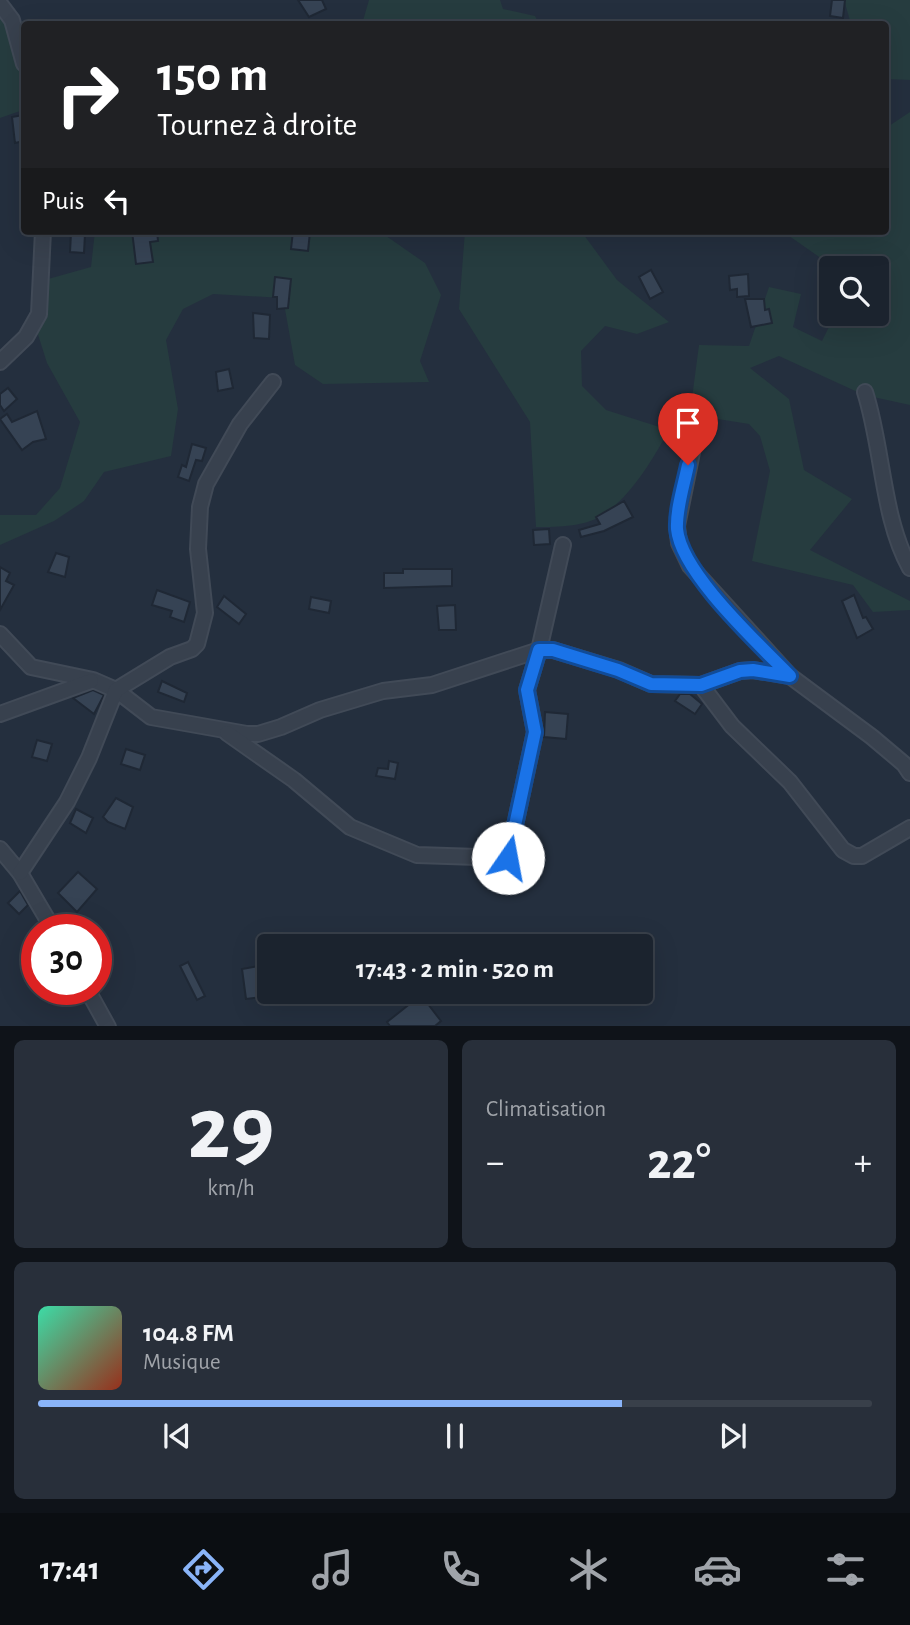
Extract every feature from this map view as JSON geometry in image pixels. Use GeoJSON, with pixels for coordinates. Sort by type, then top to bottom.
{"type":"FeatureCollection","features":[{"type":"Feature","properties":{"kind":"street"},"geometry":{"type":"LineString","coordinates":[[0,4],[12,20],[21,53]]}},
{"type":"Feature","properties":{"kind":"street"},"geometry":{"type":"LineString","coordinates":[[0,362],[26,337],[39,314],[43,235]]}},
{"type":"Feature","properties":{"kind":"street"},"geometry":{"type":"LineString","coordinates":[[20,873],[67,802],[89,758],[116,690],[170,657],[192,649],[197,643],[205,613],[198,549],[200,507],[206,484],[240,425],[273,382]]}},
{"type":"Feature","properties":{"kind":"street"},"geometry":{"type":"LineString","coordinates":[[865,392],[876,426],[895,537],[910,568]]}},
{"type":"Feature","properties":{"kind":"street"},"geometry":{"type":"LineString","coordinates":[[697,428],[677,526],[679,543],[690,566],[790,676],[872,737],[904,764],[910,773]]}},
{"type":"Feature","properties":{"kind":"street"},"geometry":{"type":"LineString","coordinates":[[222,730],[294,780],[350,827],[417,855],[508,858],[535,732],[527,690],[564,545]]}},
{"type":"Feature","properties":{"kind":"street"},"geometry":{"type":"LineString","coordinates":[[0,634],[31,667],[93,680],[116,690],[151,716],[258,734],[320,710],[383,691],[432,685],[539,650],[553,650],[618,670],[651,684],[701,685],[740,671],[753,670],[790,676]]}},
{"type":"Feature","properties":{"kind":"street"},"geometry":{"type":"LineString","coordinates":[[0,714],[93,680]]}},
{"type":"Feature","properties":{"kind":"street"},"geometry":{"type":"LineString","coordinates":[[701,685],[732,726],[790,782],[842,850],[854,856],[862,856],[910,828]]}},
{"type":"Feature","properties":{"kind":"street"},"geometry":{"type":"LineString","coordinates":[[0,849],[20,873],[44,914]]}},
{"type":"Feature","properties":{"kind":"street"},"geometry":{"type":"LineString","coordinates":[[96,1005],[107,1026]]}},
{"type":"Feature","properties":{"kind":"green space"},"geometry":{"type":"Polygon","coordinates":[[[0,0],[3,0],[21,27],[21,109],[0,118],[0,0]]]}},
{"type":"Feature","properties":{"kind":"green space"},"geometry":{"type":"Polygon","coordinates":[[[369,0],[500,0],[503,9],[535,16],[538,21],[363,21],[369,0]]]}},
{"type":"Feature","properties":{"kind":"green space"},"geometry":{"type":"Polygon","coordinates":[[[844,0],[910,0],[910,80],[889,79],[889,21],[850,21],[844,0]]]}},
{"type":"Feature","properties":{"kind":"green space"},"geometry":{"type":"Polygon","coordinates":[[[910,112],[910,405],[864,395],[779,356],[750,368],[789,399],[804,470],[852,499],[810,550],[910,601],[910,610],[873,612],[853,585],[752,561],[770,471],[760,436],[749,424],[693,415],[692,398],[699,345],[749,346],[769,287],[801,294],[793,327],[822,341],[830,326],[889,326],[889,256],[819,257],[788,235],[889,235],[889,126],[910,112]]]}},
{"type":"Feature","properties":{"kind":"green space"},"geometry":{"type":"Polygon","coordinates":[[[95,235],[385,235],[425,263],[441,295],[420,361],[429,382],[323,384],[295,365],[283,298],[213,294],[183,309],[166,340],[178,409],[171,456],[104,472],[84,501],[54,521],[0,545],[0,515],[36,515],[60,488],[80,422],[47,363],[35,325],[41,281],[91,267],[95,235]]]}},
{"type":"Feature","properties":{"kind":"green space"},"geometry":{"type":"Polygon","coordinates":[[[465,235],[584,235],[617,280],[669,322],[637,334],[605,326],[581,351],[582,386],[606,410],[669,430],[634,486],[606,513],[590,521],[572,525],[536,527],[530,422],[459,309],[465,235]]]}},
{"type":"Feature","properties":{"kind":"building"},"geometry":{"type":"Polygon","coordinates":[[[298,0],[322,0],[326,9],[309,17],[298,0]]]}},
{"type":"Feature","properties":{"kind":"building"},"geometry":{"type":"Polygon","coordinates":[[[832,0],[845,0],[843,18],[830,16],[832,0]]]}},
{"type":"Feature","properties":{"kind":"building"},"geometry":{"type":"Polygon","coordinates":[[[21,115],[21,142],[15,143],[12,117],[21,115]]]}},
{"type":"Feature","properties":{"kind":"building"},"geometry":{"type":"Polygon","coordinates":[[[71,235],[85,235],[84,253],[70,252],[71,235]]]}},
{"type":"Feature","properties":{"kind":"building"},"geometry":{"type":"Polygon","coordinates":[[[132,235],[157,235],[158,241],[150,242],[153,262],[136,264],[132,235]]]}},
{"type":"Feature","properties":{"kind":"building"},"geometry":{"type":"Polygon","coordinates":[[[293,235],[310,235],[308,251],[291,249],[293,235]]]}},
{"type":"Feature","properties":{"kind":"building"},"geometry":{"type":"Polygon","coordinates":[[[651,270],[663,292],[650,299],[639,277],[651,270]]]}},
{"type":"Feature","properties":{"kind":"building"},"geometry":{"type":"Polygon","coordinates":[[[748,274],[749,296],[737,297],[737,289],[730,290],[729,276],[748,274]]]}},
{"type":"Feature","properties":{"kind":"building"},"geometry":{"type":"Polygon","coordinates":[[[275,277],[291,279],[288,308],[277,309],[277,297],[273,297],[275,277]]]}},
{"type":"Feature","properties":{"kind":"building"},"geometry":{"type":"Polygon","coordinates":[[[745,299],[764,299],[765,310],[769,309],[772,323],[751,327],[745,299]]]}},
{"type":"Feature","properties":{"kind":"building"},"geometry":{"type":"Polygon","coordinates":[[[253,313],[270,315],[269,339],[254,338],[253,313]]]}},
{"type":"Feature","properties":{"kind":"building"},"geometry":{"type":"Polygon","coordinates":[[[229,369],[233,388],[218,391],[216,372],[229,369]]]}},
{"type":"Feature","properties":{"kind":"building"},"geometry":{"type":"Polygon","coordinates":[[[8,388],[17,399],[4,411],[0,405],[0,394],[8,388]]]}},
{"type":"Feature","properties":{"kind":"building"},"geometry":{"type":"Polygon","coordinates":[[[37,411],[46,439],[33,442],[22,450],[0,419],[7,414],[12,422],[37,411]]]}},
{"type":"Feature","properties":{"kind":"building"},"geometry":{"type":"Polygon","coordinates":[[[192,444],[206,448],[202,461],[196,460],[189,481],[178,477],[182,465],[186,467],[192,444]]]}},
{"type":"Feature","properties":{"kind":"building"},"geometry":{"type":"Polygon","coordinates":[[[624,501],[633,517],[604,531],[581,537],[579,530],[600,524],[596,517],[624,501]]]}},
{"type":"Feature","properties":{"kind":"building"},"geometry":{"type":"Polygon","coordinates":[[[549,529],[550,544],[534,545],[533,530],[549,529]]]}},
{"type":"Feature","properties":{"kind":"building"},"geometry":{"type":"Polygon","coordinates":[[[56,553],[69,557],[65,577],[48,572],[56,553]]]}},
{"type":"Feature","properties":{"kind":"building"},"geometry":{"type":"Polygon","coordinates":[[[0,567],[10,573],[6,581],[14,585],[0,610],[0,567]]]}},
{"type":"Feature","properties":{"kind":"building"},"geometry":{"type":"Polygon","coordinates":[[[403,569],[452,569],[452,586],[384,588],[384,573],[403,573],[403,569]]]}},
{"type":"Feature","properties":{"kind":"building"},"geometry":{"type":"Polygon","coordinates":[[[157,590],[190,602],[184,622],[170,617],[172,611],[152,605],[157,590]]]}},
{"type":"Feature","properties":{"kind":"building"},"geometry":{"type":"Polygon","coordinates":[[[854,595],[863,618],[866,617],[873,629],[857,638],[842,601],[854,595]]]}},
{"type":"Feature","properties":{"kind":"building"},"geometry":{"type":"Polygon","coordinates":[[[224,596],[246,614],[239,624],[217,607],[224,596]]]}},
{"type":"Feature","properties":{"kind":"building"},"geometry":{"type":"Polygon","coordinates":[[[311,597],[331,601],[329,613],[309,609],[311,597]]]}},
{"type":"Feature","properties":{"kind":"building"},"geometry":{"type":"Polygon","coordinates":[[[455,605],[456,630],[439,630],[437,606],[455,605]]]}},
{"type":"Feature","properties":{"kind":"building"},"geometry":{"type":"Polygon","coordinates":[[[162,681],[187,693],[184,702],[158,692],[162,681]]]}},
{"type":"Feature","properties":{"kind":"building"},"geometry":{"type":"Polygon","coordinates":[[[93,690],[104,695],[94,714],[73,698],[93,690]]]}},
{"type":"Feature","properties":{"kind":"building"},"geometry":{"type":"Polygon","coordinates":[[[680,694],[690,694],[702,704],[695,714],[675,701],[680,694]]]}},
{"type":"Feature","properties":{"kind":"building"},"geometry":{"type":"Polygon","coordinates":[[[545,712],[568,714],[566,739],[544,737],[545,712]]]}},
{"type":"Feature","properties":{"kind":"building"},"geometry":{"type":"Polygon","coordinates":[[[37,740],[52,744],[47,761],[32,757],[37,740]]]}},
{"type":"Feature","properties":{"kind":"building"},"geometry":{"type":"Polygon","coordinates":[[[126,749],[145,755],[140,770],[121,764],[126,749]]]}},
{"type":"Feature","properties":{"kind":"building"},"geometry":{"type":"Polygon","coordinates":[[[389,761],[398,763],[395,779],[376,776],[378,768],[388,769],[389,761]]]}},
{"type":"Feature","properties":{"kind":"building"},"geometry":{"type":"Polygon","coordinates":[[[116,798],[133,807],[125,829],[103,817],[116,798]]]}},
{"type":"Feature","properties":{"kind":"building"},"geometry":{"type":"Polygon","coordinates":[[[76,809],[93,818],[86,833],[70,823],[76,809]]]}},
{"type":"Feature","properties":{"kind":"building"},"geometry":{"type":"Polygon","coordinates":[[[78,872],[97,889],[77,912],[58,893],[78,872]]]}},
{"type":"Feature","properties":{"kind":"building"},"geometry":{"type":"Polygon","coordinates":[[[20,891],[28,905],[19,914],[8,903],[20,891]]]}},
{"type":"Feature","properties":{"kind":"building"},"geometry":{"type":"Polygon","coordinates":[[[188,962],[205,996],[197,1000],[180,966],[188,962]]]}},
{"type":"Feature","properties":{"kind":"building"},"geometry":{"type":"Polygon","coordinates":[[[257,966],[257,998],[246,999],[242,969],[257,966]]]}},
{"type":"Feature","properties":{"kind":"building"},"geometry":{"type":"Polygon","coordinates":[[[410,1004],[428,1004],[441,1021],[435,1026],[390,1026],[387,1022],[410,1004]]]}},
{"type":"Feature","properties":{"kind":"route"},"geometry":{"type":"LineString","coordinates":[[508,858],[535,732],[527,690],[539,650],[553,650],[618,670],[651,684],[701,685],[740,671],[753,670],[790,676],[690,566],[679,543],[677,526],[688,465]]}}]}
